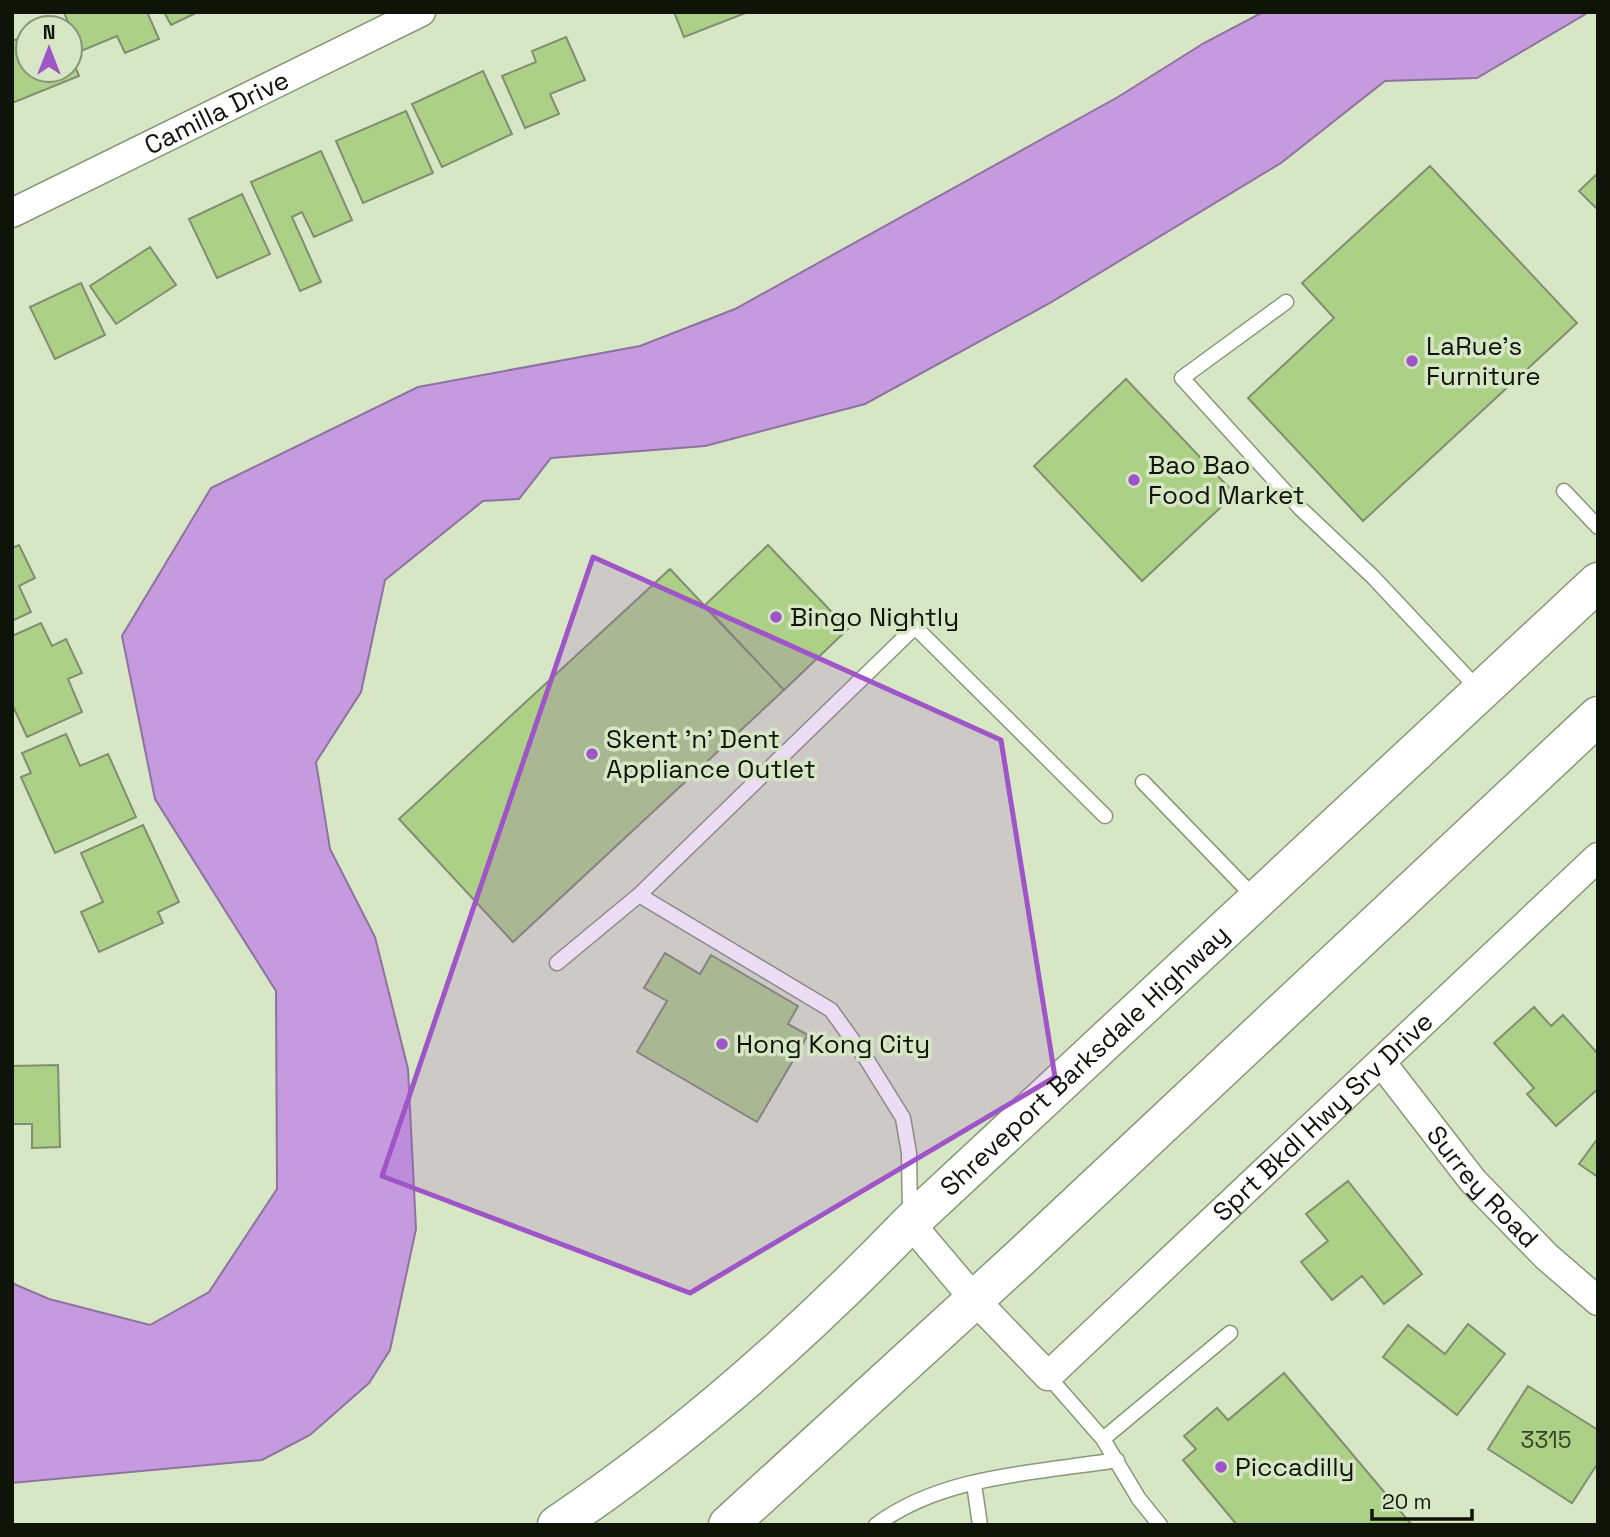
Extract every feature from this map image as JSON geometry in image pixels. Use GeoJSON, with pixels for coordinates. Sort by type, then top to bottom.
{"type":"FeatureCollection","features":[{"type":"Feature","properties":{"kind":"main road","name":"Shreveport Barksdale Highway"},"geometry":{"type":"LineString","coordinates":[[557,1525],[607,1492],[731,1395],[847,1288],[910,1223],[1598,582]]}},
{"type":"Feature","properties":{"kind":"main road"},"geometry":{"type":"LineString","coordinates":[[728,1525],[975,1300],[1598,716]]}},
{"type":"Feature","properties":{"kind":"street","name":"Camilla Drive"},"geometry":{"type":"LineString","coordinates":[[12,213],[421,12]]}},
{"type":"Feature","properties":{"kind":"street","name":"Sprt Bkdl Hwy Srv Drive"},"geometry":{"type":"LineString","coordinates":[[1048,1376],[1598,857]]}},
{"type":"Feature","properties":{"kind":"street","name":"Surrey Road"},"geometry":{"type":"LineString","coordinates":[[1381,1062],[1473,1181],[1547,1257],[1598,1301]]}},
{"type":"Feature","properties":{"kind":"street"},"geometry":{"type":"LineString","coordinates":[[910,1223],[975,1300],[1048,1376]]}},
{"type":"Feature","properties":{"kind":"lane"},"geometry":{"type":"LineString","coordinates":[[1286,302],[1182,378],[1301,509],[1373,577],[1480,691]]}},
{"type":"Feature","properties":{"kind":"lane"},"geometry":{"type":"LineString","coordinates":[[1564,491],[1598,527]]}},
{"type":"Feature","properties":{"kind":"lane"},"geometry":{"type":"LineString","coordinates":[[557,963],[639,895],[915,627],[1105,816]]}},
{"type":"Feature","properties":{"kind":"lane"},"geometry":{"type":"LineString","coordinates":[[1143,782],[1257,900]]}},
{"type":"Feature","properties":{"kind":"lane"},"geometry":{"type":"LineString","coordinates":[[639,895],[831,1010],[903,1118],[909,1153],[910,1223]]}},
{"type":"Feature","properties":{"kind":"lane"},"geometry":{"type":"LineString","coordinates":[[1103,1439],[1230,1333]]}},
{"type":"Feature","properties":{"kind":"lane"},"geometry":{"type":"LineString","coordinates":[[1048,1376],[1103,1439],[1139,1499],[1160,1525]]}},
{"type":"Feature","properties":{"kind":"lane"},"geometry":{"type":"LineString","coordinates":[[876,1525],[914,1500],[943,1489],[1117,1460]]}},
{"type":"Feature","properties":{"kind":"lane"},"geometry":{"type":"LineString","coordinates":[[974,1484],[980,1525]]}},
{"type":"Feature","properties":{"kind":"highlighted area"},"geometry":{"type":"Polygon","coordinates":[[[593,557],[1001,740],[1055,1077],[690,1293],[382,1176],[593,557]]]}},
{"type":"Feature","properties":{"kind":"shaded area"},"geometry":{"type":"Polygon","coordinates":[[[1263,12],[1589,12],[1477,78],[1385,81],[1281,163],[1050,303],[865,404],[705,446],[551,458],[519,499],[483,501],[385,580],[361,692],[316,762],[330,849],[375,937],[408,1069],[416,1229],[390,1350],[369,1383],[310,1435],[262,1460],[12,1483],[12,1283],[49,1299],[150,1325],[209,1292],[277,1189],[276,991],[155,799],[122,636],[211,488],[418,387],[640,346],[735,309],[1118,97],[1204,43],[1263,12]]]}},
{"type":"Feature","properties":{"kind":"building"},"geometry":{"type":"Polygon","coordinates":[[[147,12],[159,39],[125,53],[117,36],[84,50],[84,14],[64,13],[147,12]]]}},
{"type":"Feature","properties":{"kind":"building"},"geometry":{"type":"Polygon","coordinates":[[[164,12],[198,12],[171,25],[164,12]]]}},
{"type":"Feature","properties":{"kind":"building"},"geometry":{"type":"Polygon","coordinates":[[[674,12],[748,12],[684,37],[674,12]]]}},
{"type":"Feature","properties":{"kind":"building"},"geometry":{"type":"Polygon","coordinates":[[[566,37],[585,80],[550,94],[559,114],[525,128],[502,76],[536,62],[532,51],[566,37]]]}},
{"type":"Feature","properties":{"kind":"building"},"geometry":{"type":"Polygon","coordinates":[[[14,40],[14,84],[59,84],[12,103],[14,40]]]}},
{"type":"Feature","properties":{"kind":"building"},"geometry":{"type":"Polygon","coordinates":[[[483,71],[512,134],[442,167],[412,104],[483,71]]]}},
{"type":"Feature","properties":{"kind":"building"},"geometry":{"type":"Polygon","coordinates":[[[406,111],[433,173],[363,203],[336,141],[406,111]]]}},
{"type":"Feature","properties":{"kind":"building"},"geometry":{"type":"Polygon","coordinates":[[[321,151],[352,220],[314,237],[302,212],[292,217],[321,282],[300,291],[251,182],[321,151]]]}},
{"type":"Feature","properties":{"kind":"building","name":"LaRue's Furniture"},"geometry":{"type":"Polygon","coordinates":[[[1430,166],[1577,323],[1363,521],[1248,398],[1334,318],[1302,283],[1430,166]]]}},
{"type":"Feature","properties":{"kind":"building"},"geometry":{"type":"Polygon","coordinates":[[[1598,173],[1598,210],[1579,191],[1598,173]]]}},
{"type":"Feature","properties":{"kind":"building"},"geometry":{"type":"Polygon","coordinates":[[[242,194],[270,254],[217,278],[189,219],[242,194]]]}},
{"type":"Feature","properties":{"kind":"building"},"geometry":{"type":"Polygon","coordinates":[[[150,247],[176,285],[116,324],[90,286],[150,247]]]}},
{"type":"Feature","properties":{"kind":"building"},"geometry":{"type":"Polygon","coordinates":[[[81,283],[105,335],[55,359],[30,307],[81,283]]]}},
{"type":"Feature","properties":{"kind":"building","name":"Bao Bao Food Market"},"geometry":{"type":"Polygon","coordinates":[[[1126,379],[1235,494],[1142,581],[1034,466],[1126,379]]]}},
{"type":"Feature","properties":{"kind":"building"},"geometry":{"type":"Polygon","coordinates":[[[19,545],[35,578],[19,586],[31,612],[12,621],[12,548],[19,545]]]}},
{"type":"Feature","properties":{"kind":"building","name":"Bingo Nightly"},"geometry":{"type":"Polygon","coordinates":[[[768,545],[848,629],[784,690],[704,606],[768,545]]]}},
{"type":"Feature","properties":{"kind":"building","name":"Skent 'n' Dent Appliance Outlet"},"geometry":{"type":"Polygon","coordinates":[[[670,569],[784,690],[513,942],[399,819],[670,569]]]}},
{"type":"Feature","properties":{"kind":"building"},"geometry":{"type":"Polygon","coordinates":[[[41,623],[52,646],[66,639],[82,673],[68,679],[82,712],[27,737],[12,704],[12,636],[41,623]]]}},
{"type":"Feature","properties":{"kind":"building"},"geometry":{"type":"Polygon","coordinates":[[[66,734],[80,766],[108,754],[136,817],[55,853],[21,777],[31,773],[22,753],[66,734]]]}},
{"type":"Feature","properties":{"kind":"building"},"geometry":{"type":"Polygon","coordinates":[[[143,825],[179,902],[158,912],[163,923],[99,952],[81,912],[103,902],[81,853],[143,825]]]}},
{"type":"Feature","properties":{"kind":"building","name":"Hong Kong City"},"geometry":{"type":"Polygon","coordinates":[[[665,953],[700,974],[711,955],[798,1006],[788,1024],[808,1035],[757,1122],[637,1052],[667,1001],[644,988],[665,953]]]}},
{"type":"Feature","properties":{"kind":"building"},"geometry":{"type":"Polygon","coordinates":[[[1534,1007],[1551,1026],[1563,1015],[1598,1054],[1598,1089],[1556,1126],[1527,1094],[1534,1088],[1494,1043],[1534,1007]]]}},
{"type":"Feature","properties":{"kind":"building"},"geometry":{"type":"Polygon","coordinates":[[[58,1065],[60,1147],[32,1148],[32,1124],[12,1124],[12,1066],[58,1065]]]}},
{"type":"Feature","properties":{"kind":"building"},"geometry":{"type":"Polygon","coordinates":[[[1598,1138],[1598,1177],[1579,1164],[1598,1138]]]}},
{"type":"Feature","properties":{"kind":"building"},"geometry":{"type":"Polygon","coordinates":[[[1348,1181],[1422,1274],[1384,1304],[1362,1276],[1332,1300],[1301,1262],[1328,1241],[1306,1214],[1348,1181]]]}},
{"type":"Feature","properties":{"kind":"building"},"geometry":{"type":"Polygon","coordinates":[[[1468,1324],[1505,1354],[1457,1415],[1383,1357],[1408,1325],[1445,1354],[1468,1324]]]}},
{"type":"Feature","properties":{"kind":"building"},"geometry":{"type":"Polygon","coordinates":[[[1284,1373],[1412,1525],[1237,1525],[1183,1460],[1196,1449],[1184,1436],[1217,1408],[1228,1420],[1284,1373]]]}},
{"type":"Feature","properties":{"kind":"building"},"geometry":{"type":"Polygon","coordinates":[[[1528,1386],[1598,1430],[1598,1463],[1572,1503],[1488,1449],[1528,1386]]]}},
{"type":"Feature","properties":{"kind":"place","name":"LaRue's Furniture"},"geometry":{"type":"Point","coordinates":[1412,361]}},
{"type":"Feature","properties":{"kind":"place","name":"Bao Bao Food Market"},"geometry":{"type":"Point","coordinates":[1134,480]}},
{"type":"Feature","properties":{"kind":"place","name":"Bingo Nightly"},"geometry":{"type":"Point","coordinates":[776,617]}},
{"type":"Feature","properties":{"kind":"place","name":"Skent 'n' Dent Appliance Outlet"},"geometry":{"type":"Point","coordinates":[592,754]}},
{"type":"Feature","properties":{"kind":"place","name":"Hong Kong City"},"geometry":{"type":"Point","coordinates":[722,1044]}},
{"type":"Feature","properties":{"kind":"place","name":"Piccadilly"},"geometry":{"type":"Point","coordinates":[1221,1467]}}]}
